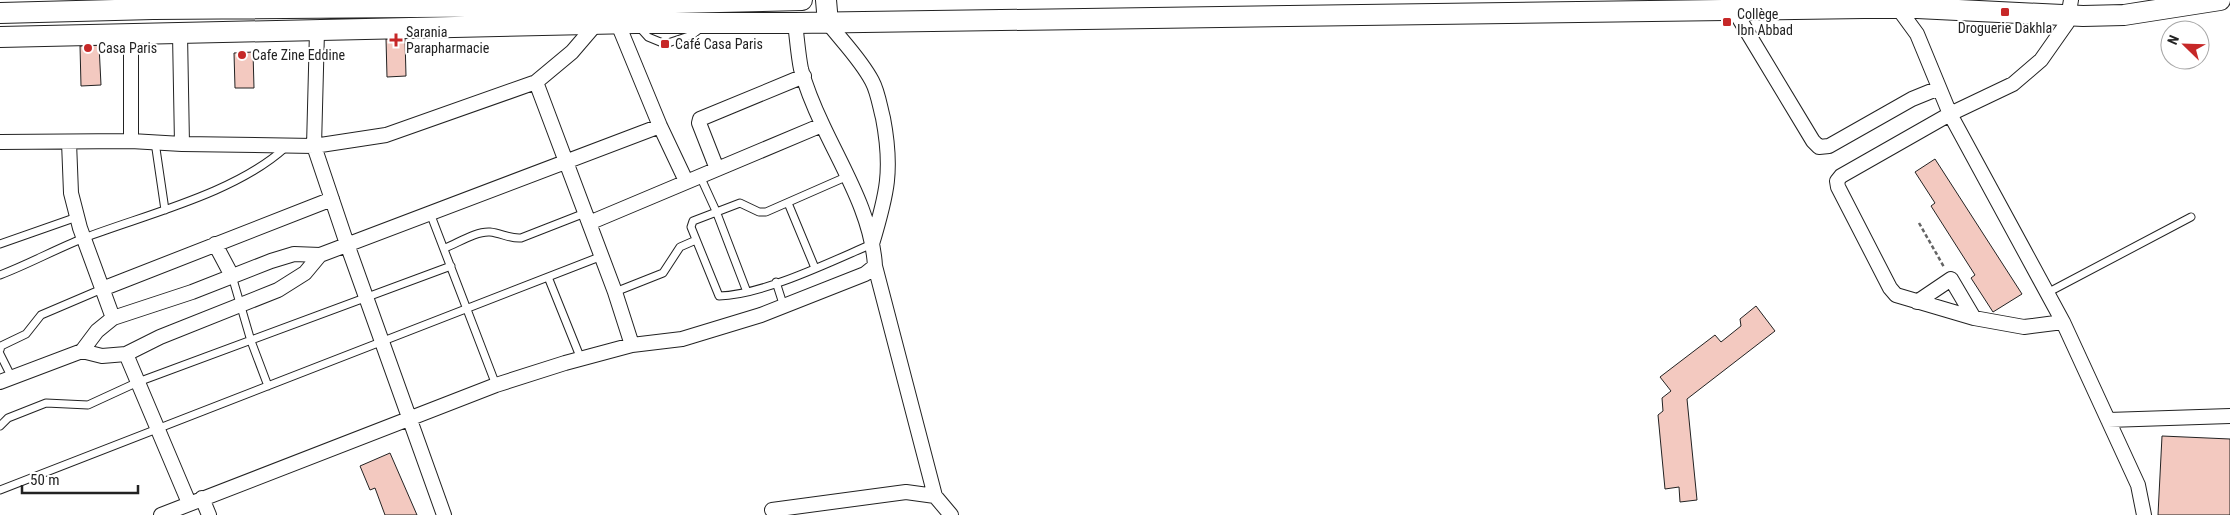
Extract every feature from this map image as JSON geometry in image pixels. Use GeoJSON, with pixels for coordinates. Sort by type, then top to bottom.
{"type":"FeatureCollection","features":[{"type":"Feature","properties":{"kind":"main road"},"geometry":{"type":"LineString","coordinates":[[0,13],[49,6],[802,0]]}},
{"type":"Feature","properties":{"kind":"main road"},"geometry":{"type":"LineString","coordinates":[[826,0],[828,23]]}},
{"type":"Feature","properties":{"kind":"main road"},"geometry":{"type":"LineString","coordinates":[[0,37],[131,36],[626,23],[828,23],[1734,10],[1908,4],[2070,8],[2124,15],[2220,0]]}},
{"type":"Feature","properties":{"kind":"street"},"geometry":{"type":"LineString","coordinates":[[1908,4],[1917,34]]}},
{"type":"Feature","properties":{"kind":"street"},"geometry":{"type":"LineString","coordinates":[[1908,4],[1917,34],[1950,114],[2063,322],[2138,485],[2144,515]]}},
{"type":"Feature","properties":{"kind":"street"},"geometry":{"type":"LineString","coordinates":[[153,5],[153,34]]}},
{"type":"Feature","properties":{"kind":"street"},"geometry":{"type":"LineString","coordinates":[[2063,322],[2024,327],[1974,318],[1896,295],[1890,288],[1838,187],[1837,181],[1841,176],[1950,114],[2013,84],[2042,60],[2067,23],[2070,8]]}},
{"type":"Feature","properties":{"kind":"street"},"geometry":{"type":"LineString","coordinates":[[1734,10],[1813,141],[1819,147],[1829,146],[1912,99],[1939,88]]}},
{"type":"Feature","properties":{"kind":"street"},"geometry":{"type":"LineString","coordinates":[[626,23],[660,126],[686,181]]}},
{"type":"Feature","properties":{"kind":"street"},"geometry":{"type":"LineString","coordinates":[[795,23],[804,76],[822,125],[848,176],[865,220],[872,244],[875,266],[935,496],[951,515]]}},
{"type":"Feature","properties":{"kind":"street"},"geometry":{"type":"LineString","coordinates":[[828,23],[873,82],[881,108],[888,148],[889,175],[884,203],[872,244]]}},
{"type":"Feature","properties":{"kind":"street"},"geometry":{"type":"LineString","coordinates":[[0,142],[131,141],[182,144],[314,146],[386,135],[536,82],[572,52],[596,24]]}},
{"type":"Feature","properties":{"kind":"street"},"geometry":{"type":"LineString","coordinates":[[317,31],[314,146],[444,515]]}},
{"type":"Feature","properties":{"kind":"street"},"geometry":{"type":"LineString","coordinates":[[180,34],[182,144]]}},
{"type":"Feature","properties":{"kind":"street"},"geometry":{"type":"LineString","coordinates":[[131,36],[131,141]]}},
{"type":"Feature","properties":{"kind":"street"},"geometry":{"type":"LineString","coordinates":[[717,169],[699,123],[700,119],[804,76]]}},
{"type":"Feature","properties":{"kind":"street"},"geometry":{"type":"LineString","coordinates":[[536,82],[602,256],[632,346]]}},
{"type":"Feature","properties":{"kind":"street"},"geometry":{"type":"LineString","coordinates":[[587,218],[700,176],[822,125]]}},
{"type":"Feature","properties":{"kind":"street"},"geometry":{"type":"LineString","coordinates":[[6,380],[82,351],[97,331],[112,318],[192,292],[294,254],[320,255],[660,126]]}},
{"type":"Feature","properties":{"kind":"street"},"geometry":{"type":"LineString","coordinates":[[69,142],[71,193],[84,238],[112,318]]}},
{"type":"Feature","properties":{"kind":"street"},"geometry":{"type":"LineString","coordinates":[[102,289],[332,199]]}},
{"type":"Feature","properties":{"kind":"street"},"geometry":{"type":"LineString","coordinates":[[215,244],[232,276]]}},
{"type":"Feature","properties":{"kind":"street"},"geometry":{"type":"LineString","coordinates":[[82,351],[102,356],[126,354],[160,337],[278,290],[305,273],[320,255]]}},
{"type":"Feature","properties":{"kind":"street"},"geometry":{"type":"LineString","coordinates":[[161,515],[496,386],[581,359],[632,346],[682,339],[784,306],[865,274],[875,266]]}},
{"type":"Feature","properties":{"kind":"street"},"geometry":{"type":"LineString","coordinates":[[1916,302],[1951,279],[1974,318]]}},
{"type":"Feature","properties":{"kind":"street"},"geometry":{"type":"LineString","coordinates":[[126,354],[157,428],[196,501],[209,515]]}},
{"type":"Feature","properties":{"kind":"street"},"geometry":{"type":"LineString","coordinates":[[2108,420],[2230,416]]}},
{"type":"Feature","properties":{"kind":"street"},"geometry":{"type":"LineString","coordinates":[[772,510],[906,492],[935,496]]}},
{"type":"Feature","properties":{"kind":"lane"},"geometry":{"type":"LineString","coordinates":[[155,142],[165,210]]}},
{"type":"Feature","properties":{"kind":"lane"},"geometry":{"type":"LineString","coordinates":[[0,275],[84,238],[165,210],[256,171],[288,145]]}},
{"type":"Feature","properties":{"kind":"lane"},"geometry":{"type":"LineString","coordinates":[[700,176],[716,211],[747,292]]}},
{"type":"Feature","properties":{"kind":"lane"},"geometry":{"type":"LineString","coordinates":[[848,176],[766,212],[759,212],[740,204],[716,211],[691,224],[696,240],[719,296],[747,292],[815,268],[872,244]]}},
{"type":"Feature","properties":{"kind":"lane"},"geometry":{"type":"LineString","coordinates":[[788,203],[815,268]]}},
{"type":"Feature","properties":{"kind":"lane"},"geometry":{"type":"LineString","coordinates":[[430,213],[445,248],[496,386]]}},
{"type":"Feature","properties":{"kind":"lane"},"geometry":{"type":"LineString","coordinates":[[0,244],[77,216]]}},
{"type":"Feature","properties":{"kind":"lane"},"geometry":{"type":"LineString","coordinates":[[2047,292],[2191,217]]}},
{"type":"Feature","properties":{"kind":"lane"},"geometry":{"type":"LineString","coordinates":[[445,248],[483,233],[490,232],[513,239],[521,238],[587,218]]}},
{"type":"Feature","properties":{"kind":"lane"},"geometry":{"type":"LineString","coordinates":[[615,292],[663,273],[680,247],[696,240]]}},
{"type":"Feature","properties":{"kind":"lane"},"geometry":{"type":"LineString","coordinates":[[0,490],[602,256]]}},
{"type":"Feature","properties":{"kind":"lane"},"geometry":{"type":"LineString","coordinates":[[0,426],[8,418],[46,403],[88,405],[138,382],[451,266]]}},
{"type":"Feature","properties":{"kind":"lane"},"geometry":{"type":"LineString","coordinates":[[232,276],[251,341],[268,386]]}},
{"type":"Feature","properties":{"kind":"lane"},"geometry":{"type":"LineString","coordinates":[[548,277],[581,359]]}},
{"type":"Feature","properties":{"kind":"lane"},"geometry":{"type":"LineString","coordinates":[[776,282],[784,306]]}},
{"type":"Feature","properties":{"kind":"lane"},"geometry":{"type":"LineString","coordinates":[[0,350],[1,346],[26,334],[41,315],[102,289]]}},
{"type":"Feature","properties":{"kind":"lane"},"geometry":{"type":"LineString","coordinates":[[0,354],[6,380]]}},
{"type":"Feature","properties":{"kind":"path"},"geometry":{"type":"LineString","coordinates":[[1919,223],[1951,279]]}},
{"type":"Feature","properties":{"kind":"building"},"geometry":{"type":"Polygon","coordinates":[[[405,38],[406,76],[387,77],[386,39],[405,38]]]}},
{"type":"Feature","properties":{"kind":"building"},"geometry":{"type":"Polygon","coordinates":[[[99,45],[101,85],[81,86],[80,46],[99,45]]]}},
{"type":"Feature","properties":{"kind":"building"},"geometry":{"type":"Polygon","coordinates":[[[253,52],[254,88],[235,88],[234,53],[253,52]]]}},
{"type":"Feature","properties":{"kind":"building"},"geometry":{"type":"Polygon","coordinates":[[[1935,159],[2022,294],[1993,312],[1971,278],[1975,275],[1931,206],[1935,203],[1915,172],[1935,159]]]}},
{"type":"Feature","properties":{"kind":"building"},"geometry":{"type":"Polygon","coordinates":[[[1756,306],[1775,331],[1687,399],[1697,500],[1680,502],[1679,487],[1665,489],[1658,415],[1663,411],[1662,398],[1671,391],[1660,377],[1715,335],[1721,342],[1741,326],[1740,319],[1756,306]]]}},
{"type":"Feature","properties":{"kind":"building"},"geometry":{"type":"Polygon","coordinates":[[[2162,436],[2230,439],[2230,515],[2158,515],[2162,436]]]}},
{"type":"Feature","properties":{"kind":"building"},"geometry":{"type":"Polygon","coordinates":[[[390,453],[417,515],[385,515],[375,488],[370,490],[360,466],[390,453]]]}},
{"type":"Feature","properties":{"kind":"place","name":"Droguerie Dakhla"},"geometry":{"type":"Point","coordinates":[2005,12]}},
{"type":"Feature","properties":{"kind":"place","name":"Collège Ibn Abbad"},"geometry":{"type":"Point","coordinates":[1727,22]}},
{"type":"Feature","properties":{"kind":"place","name":"Sarania Parapharmacie"},"geometry":{"type":"Point","coordinates":[396,40]}},
{"type":"Feature","properties":{"kind":"place","name":"Café Casa Paris"},"geometry":{"type":"Point","coordinates":[665,44]}},
{"type":"Feature","properties":{"kind":"place","name":"Casa Paris"},"geometry":{"type":"Point","coordinates":[88,48]}},
{"type":"Feature","properties":{"kind":"place","name":"Cafe Zine Eddine"},"geometry":{"type":"Point","coordinates":[242,55]}}]}
